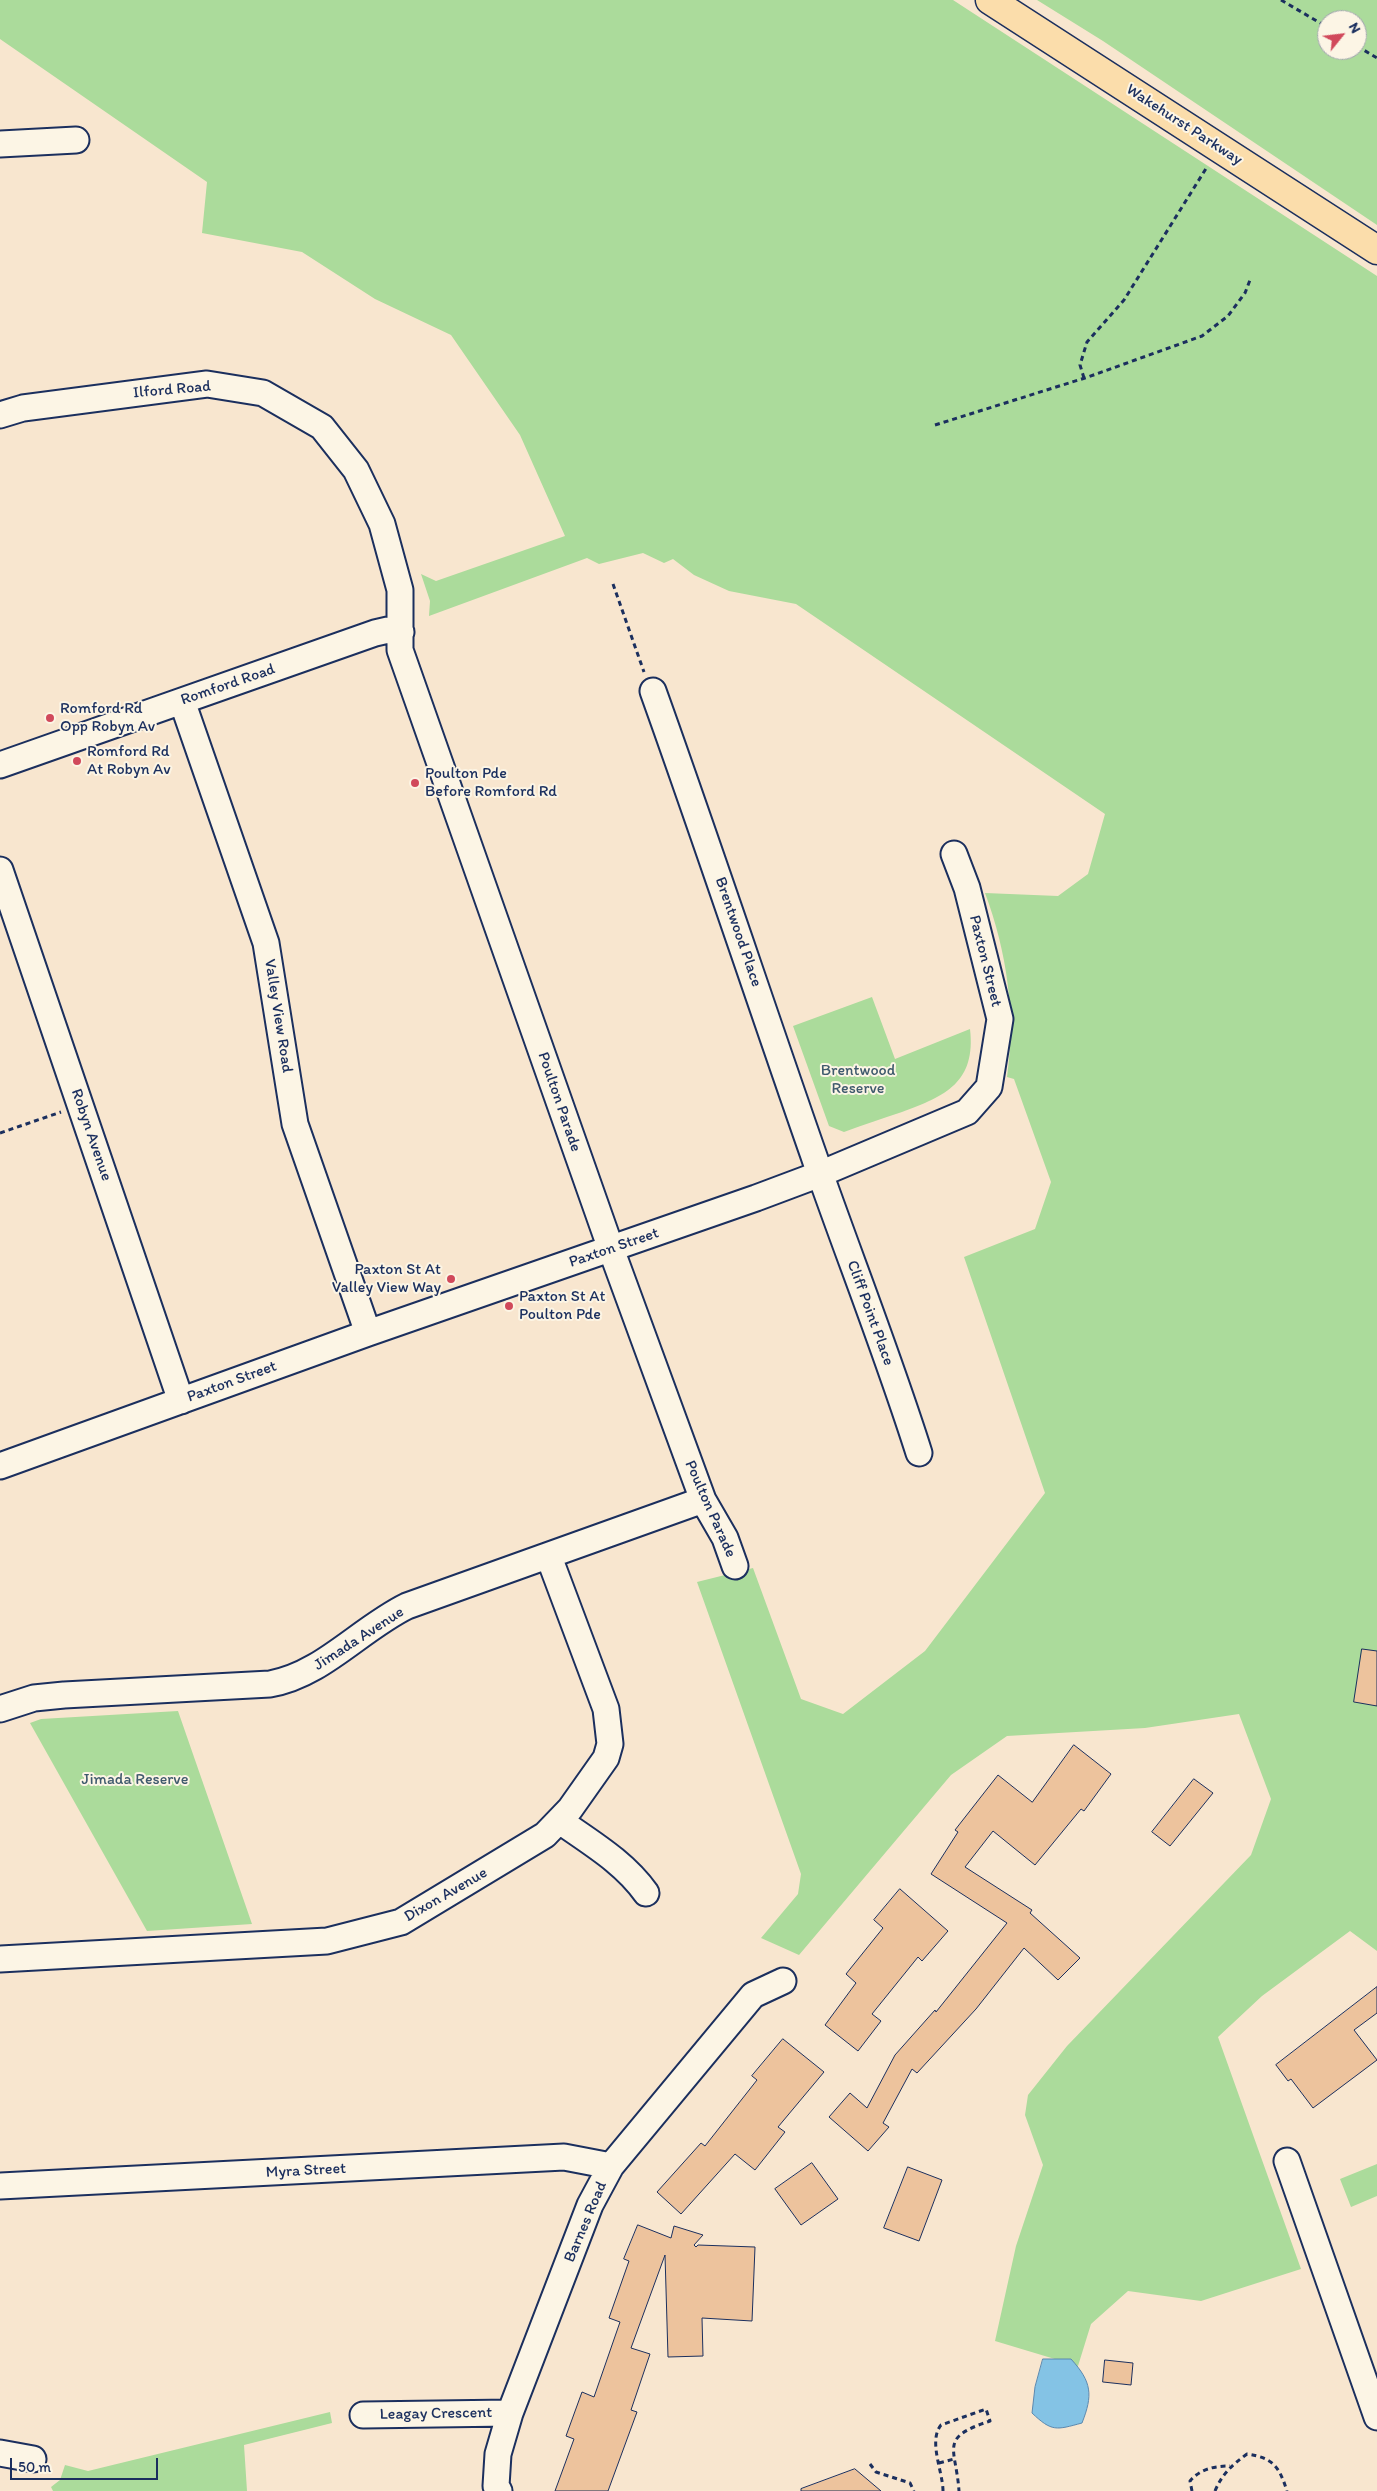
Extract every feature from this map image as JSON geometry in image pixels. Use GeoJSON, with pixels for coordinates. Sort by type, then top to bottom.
{"type":"FeatureCollection","features":[{"type":"Feature","properties":{"kind":"main road","name":"Wakehurst Parkway"},"geometry":{"type":"LineString","coordinates":[[990,0],[1377,250]]}},
{"type":"Feature","properties":{"kind":"street"},"geometry":{"type":"LineString","coordinates":[[0,144],[76,140]]}},
{"type":"Feature","properties":{"kind":"street","name":"Ilford Road"},"geometry":{"type":"LineString","coordinates":[[0,415],[23,408],[207,384],[263,393],[322,427],[356,470],[385,534],[400,590],[401,632]]}},
{"type":"Feature","properties":{"kind":"street","name":"Romford Road"},"geometry":{"type":"LineString","coordinates":[[0,765],[375,633],[388,630],[401,632]]}},
{"type":"Feature","properties":{"kind":"street","name":"Poulton Parade"},"geometry":{"type":"LineString","coordinates":[[401,632],[400,650],[611,1249],[703,1500],[725,1538],[735,1566]]}},
{"type":"Feature","properties":{"kind":"street","name":"Brentwood Place"},"geometry":{"type":"LineString","coordinates":[[653,691],[728,900],[820,1174]]}},
{"type":"Feature","properties":{"kind":"street","name":"Valley View Road"},"geometry":{"type":"LineString","coordinates":[[182,701],[266,943],[295,1124],[368,1333]]}},
{"type":"Feature","properties":{"kind":"street","name":"Paxton Street"},"geometry":{"type":"LineString","coordinates":[[0,1466],[368,1333],[820,1174],[967,1112],[989,1087],[1000,1019],[967,888],[954,854]]}},
{"type":"Feature","properties":{"kind":"street","name":"Robyn Avenue"},"geometry":{"type":"LineString","coordinates":[[0,870],[181,1401]]}},
{"type":"Feature","properties":{"kind":"street","name":"Cliff Point Place"},"geometry":{"type":"LineString","coordinates":[[820,1174],[902,1399],[918,1453]]}},
{"type":"Feature","properties":{"kind":"street","name":"Jimada Avenue"},"geometry":{"type":"LineString","coordinates":[[0,1709],[34,1698],[64,1695],[270,1684],[286,1681],[304,1674],[373,1625],[407,1606],[549,1557],[703,1500]]}},
{"type":"Feature","properties":{"kind":"street","name":"Dixon Avenue"},"geometry":{"type":"LineString","coordinates":[[0,1959],[327,1941],[401,1922],[537,1840],[560,1821],[606,1758],[610,1744],[610,1730],[606,1709],[549,1557]]}},
{"type":"Feature","properties":{"kind":"street"},"geometry":{"type":"LineString","coordinates":[[560,1821],[620,1863],[635,1878],[646,1893]]}},
{"type":"Feature","properties":{"kind":"street","name":"Barnes Road"},"geometry":{"type":"LineString","coordinates":[[499,2491],[496,2486],[498,2454],[510,2413],[590,2205],[611,2166],[656,2108],[753,1995],[783,1981]]}},
{"type":"Feature","properties":{"kind":"street","name":"Myra Street"},"geometry":{"type":"LineString","coordinates":[[0,2186],[564,2157],[611,2166]]}},
{"type":"Feature","properties":{"kind":"street"},"geometry":{"type":"LineString","coordinates":[[1287,2161],[1377,2417]]}},
{"type":"Feature","properties":{"kind":"street","name":"Leagay Crescent"},"geometry":{"type":"LineString","coordinates":[[363,2415],[510,2413]]}},
{"type":"Feature","properties":{"kind":"street"},"geometry":{"type":"LineString","coordinates":[[0,2453],[33,2458]]}},
{"type":"Feature","properties":{"kind":"path"},"geometry":{"type":"LineString","coordinates":[[1281,0],[1317,21]]}},
{"type":"Feature","properties":{"kind":"path"},"geometry":{"type":"LineString","coordinates":[[1084,378],[1080,365],[1087,342],[1124,300],[1219,148]]}},
{"type":"Feature","properties":{"kind":"path"},"geometry":{"type":"LineString","coordinates":[[934,425],[1084,378],[1202,336],[1228,316],[1245,293],[1250,280]]}},
{"type":"Feature","properties":{"kind":"path"},"geometry":{"type":"LineString","coordinates":[[613,584],[643,669],[653,691]]}},
{"type":"Feature","properties":{"kind":"path"},"geometry":{"type":"LineString","coordinates":[[0,1133],[80,1105]]}},
{"type":"Feature","properties":{"kind":"path"},"geometry":{"type":"LineString","coordinates":[[943,2491],[936,2443],[937,2430],[941,2425],[986,2410],[990,2421],[968,2428],[957,2436],[954,2445],[954,2459],[959,2491]]}},
{"type":"Feature","properties":{"kind":"path"},"geometry":{"type":"LineString","coordinates":[[1215,2491],[1220,2479],[1230,2466],[1247,2454],[1265,2457],[1280,2472],[1287,2491]]}},
{"type":"Feature","properties":{"kind":"path"},"geometry":{"type":"LineString","coordinates":[[940,2463],[954,2459]]}},
{"type":"Feature","properties":{"kind":"path"},"geometry":{"type":"LineString","coordinates":[[870,2464],[876,2472],[910,2483],[914,2491]]}},
{"type":"Feature","properties":{"kind":"path"},"geometry":{"type":"LineString","coordinates":[[1192,2491],[1190,2481],[1196,2474],[1216,2466],[1230,2466]]}},
{"type":"Feature","properties":{"kind":"green space"},"geometry":{"type":"Polygon","coordinates":[[[0,0],[953,0],[1377,276],[1377,1951],[1350,1931],[1262,1996],[1218,2037],[1301,2269],[1201,2301],[1128,2291],[1091,2324],[1078,2366],[995,2341],[1016,2246],[1043,2165],[1025,2115],[1028,2095],[1067,2046],[1251,1855],[1271,1799],[1239,1714],[1145,1728],[1007,1736],[951,1775],[799,1955],[761,1938],[798,1894],[801,1874],[697,1582],[753,1568],[801,1699],[843,1714],[925,1651],[1045,1493],[964,1257],[1035,1229],[1051,1182],[1014,1079],[1007,1077],[1010,1053],[1008,984],[999,938],[985,893],[1058,896],[1088,874],[1105,814],[796,604],[729,591],[694,575],[673,559],[664,563],[643,553],[599,564],[587,558],[429,616],[430,601],[421,574],[436,581],[565,536],[520,435],[451,335],[375,299],[302,252],[202,233],[207,182],[0,39],[0,0]]]}},
{"type":"Feature","properties":{"kind":"green space"},"geometry":{"type":"Polygon","coordinates":[[[1037,0],[1377,0],[1377,225],[1103,41],[1037,0]]]}},
{"type":"Feature","properties":{"kind":"green space","name":"Brentwood Reserve"},"geometry":{"type":"Polygon","coordinates":[[[872,997],[895,1059],[970,1029],[971,1047],[968,1062],[963,1074],[955,1084],[932,1100],[844,1132],[829,1126],[793,1026],[872,997]]]}},
{"type":"Feature","properties":{"kind":"green space","name":"Jimada Reserve"},"geometry":{"type":"Polygon","coordinates":[[[178,1711],[252,1924],[147,1931],[30,1723],[41,1719],[178,1711]]]}},
{"type":"Feature","properties":{"kind":"green space"},"geometry":{"type":"Polygon","coordinates":[[[1377,2164],[1377,2196],[1351,2207],[1340,2179],[1377,2164]]]}},
{"type":"Feature","properties":{"kind":"green space"},"geometry":{"type":"Polygon","coordinates":[[[330,2412],[332,2423],[244,2445],[247,2491],[53,2491],[51,2487],[60,2480],[65,2465],[88,2471],[330,2412]]]}},
{"type":"Feature","properties":{"kind":"water"},"geometry":{"type":"Polygon","coordinates":[[[1043,2359],[1071,2359],[1083,2375],[1087,2382],[1089,2397],[1082,2423],[1055,2428],[1045,2424],[1032,2413],[1035,2387],[1043,2359]]]}},
{"type":"Feature","properties":{"kind":"building"},"geometry":{"type":"Polygon","coordinates":[[[1362,1649],[1377,1651],[1377,1706],[1354,1702],[1362,1649]]]}},
{"type":"Feature","properties":{"kind":"building"},"geometry":{"type":"Polygon","coordinates":[[[1074,1745],[1111,1774],[1084,1811],[1081,1809],[1035,1865],[993,1831],[965,1867],[1032,1910],[1030,1913],[1080,1958],[1058,1980],[1024,1948],[976,2009],[917,2073],[912,2069],[883,2123],[889,2127],[868,2151],[829,2117],[850,2093],[867,2108],[895,2055],[935,2010],[936,2012],[1007,1923],[931,1874],[958,1832],[955,1830],[998,1775],[1032,1802],[1074,1745]]]}},
{"type":"Feature","properties":{"kind":"building"},"geometry":{"type":"Polygon","coordinates":[[[1194,1779],[1213,1793],[1170,1846],[1152,1832],[1194,1779]]]}},
{"type":"Feature","properties":{"kind":"building"},"geometry":{"type":"Polygon","coordinates":[[[900,1889],[948,1931],[922,1961],[918,1957],[872,2014],[881,2021],[858,2051],[825,2025],[856,1983],[846,1974],[883,1928],[874,1920],[900,1889]]]}},
{"type":"Feature","properties":{"kind":"building"},"geometry":{"type":"Polygon","coordinates":[[[1377,1987],[1377,2013],[1354,2030],[1377,2060],[1313,2108],[1291,2079],[1288,2081],[1276,2065],[1377,1987]]]}},
{"type":"Feature","properties":{"kind":"building"},"geometry":{"type":"Polygon","coordinates":[[[783,2039],[824,2072],[778,2127],[785,2132],[755,2170],[735,2154],[681,2214],[657,2192],[701,2143],[705,2146],[757,2080],[752,2076],[783,2039]]]}},
{"type":"Feature","properties":{"kind":"building"},"geometry":{"type":"Polygon","coordinates":[[[812,2163],[838,2199],[801,2225],[775,2189],[812,2163]]]}},
{"type":"Feature","properties":{"kind":"building"},"geometry":{"type":"Polygon","coordinates":[[[908,2167],[942,2180],[919,2241],[884,2228],[908,2167]]]}},
{"type":"Feature","properties":{"kind":"building"},"geometry":{"type":"Polygon","coordinates":[[[638,2225],[671,2238],[674,2226],[703,2235],[694,2245],[696,2247],[698,2245],[755,2247],[752,2321],[702,2318],[703,2356],[668,2357],[665,2255],[631,2348],[650,2354],[631,2410],[637,2412],[608,2491],[555,2491],[574,2439],[566,2436],[582,2392],[594,2397],[620,2322],[609,2318],[629,2261],[624,2259],[638,2225]]]}},
{"type":"Feature","properties":{"kind":"building"},"geometry":{"type":"Polygon","coordinates":[[[1105,2360],[1133,2363],[1131,2385],[1103,2382],[1105,2360]]]}},
{"type":"Feature","properties":{"kind":"building"},"geometry":{"type":"Polygon","coordinates":[[[855,2469],[881,2491],[801,2491],[801,2489],[855,2469]]]}},
{"type":"Feature","properties":{"kind":"place","name":"Romford Rd Opp Robyn Av"},"geometry":{"type":"Point","coordinates":[50,718]}},
{"type":"Feature","properties":{"kind":"place","name":"Romford Rd At Robyn Av"},"geometry":{"type":"Point","coordinates":[77,761]}},
{"type":"Feature","properties":{"kind":"place","name":"Poulton Pde Before Romford Rd"},"geometry":{"type":"Point","coordinates":[415,783]}},
{"type":"Feature","properties":{"kind":"place","name":"Paxton St At Valley View Way"},"geometry":{"type":"Point","coordinates":[451,1279]}},
{"type":"Feature","properties":{"kind":"place","name":"Paxton St At Poulton Pde"},"geometry":{"type":"Point","coordinates":[509,1306]}}]}
